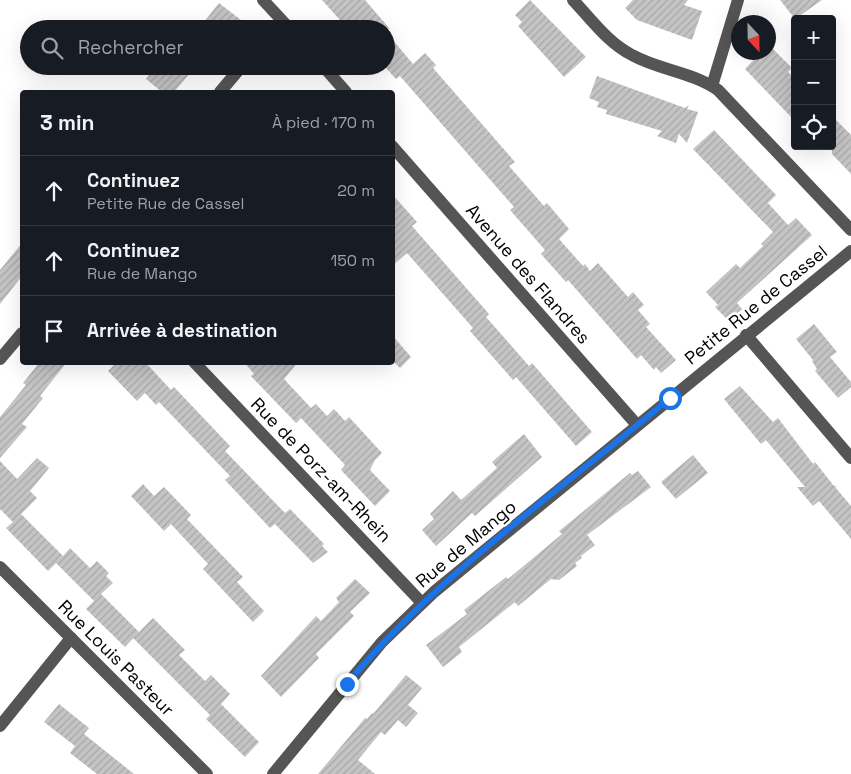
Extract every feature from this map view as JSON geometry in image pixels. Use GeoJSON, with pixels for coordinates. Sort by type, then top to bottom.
{"type":"FeatureCollection","features":[{"type":"Feature","properties":{"kind":"street"},"geometry":{"type":"LineString","coordinates":[[263,0],[279,20]]}},
{"type":"Feature","properties":{"kind":"street"},"geometry":{"type":"LineString","coordinates":[[573,0],[623,51],[712,86],[851,230]]}},
{"type":"Feature","properties":{"kind":"street"},"geometry":{"type":"LineString","coordinates":[[712,86],[738,0]]}},
{"type":"Feature","properties":{"kind":"street"},"geometry":{"type":"LineString","coordinates":[[222,90],[234,75]]}},
{"type":"Feature","properties":{"kind":"street"},"geometry":{"type":"LineString","coordinates":[[331,75],[344,90]]}},
{"type":"Feature","properties":{"kind":"street","name":"Avenue des Flandres"},"geometry":{"type":"LineString","coordinates":[[395,149],[637,425]]}},
{"type":"Feature","properties":{"kind":"street","name":"Petite Rue de Cassel"},"geometry":{"type":"LineString","coordinates":[[637,425],[851,251]]}},
{"type":"Feature","properties":{"kind":"street"},"geometry":{"type":"LineString","coordinates":[[0,360],[20,335]]}},
{"type":"Feature","properties":{"kind":"street"},"geometry":{"type":"LineString","coordinates":[[746,335],[851,458]]}},
{"type":"Feature","properties":{"kind":"street","name":"Rue de Porz-am-Rhein"},"geometry":{"type":"LineString","coordinates":[[197,365],[422,603]]}},
{"type":"Feature","properties":{"kind":"street","name":"Rue de Mango"},"geometry":{"type":"LineString","coordinates":[[273,774],[382,642],[422,603],[637,425]]}},
{"type":"Feature","properties":{"kind":"street","name":"Rue Louis Pasteur"},"geometry":{"type":"LineString","coordinates":[[0,567],[207,774]]}},
{"type":"Feature","properties":{"kind":"street"},"geometry":{"type":"LineString","coordinates":[[0,726],[71,638]]}},
{"type":"Feature","properties":{"kind":"building"},"geometry":{"type":"Polygon","coordinates":[[[322,0],[365,0],[382,20],[340,20],[322,0]]]}},
{"type":"Feature","properties":{"kind":"building"},"geometry":{"type":"Polygon","coordinates":[[[530,0],[586,57],[564,77],[518,26],[522,22],[515,15],[530,0]]]}},
{"type":"Feature","properties":{"kind":"building"},"geometry":{"type":"Polygon","coordinates":[[[633,0],[688,0],[684,5],[702,11],[692,40],[637,20],[625,8],[633,0]]]}},
{"type":"Feature","properties":{"kind":"building"},"geometry":{"type":"Polygon","coordinates":[[[780,0],[822,0],[801,15],[792,15],[780,0]]]}},
{"type":"Feature","properties":{"kind":"building"},"geometry":{"type":"Polygon","coordinates":[[[219,3],[241,20],[206,20],[219,3]]]}},
{"type":"Feature","properties":{"kind":"building"},"geometry":{"type":"Polygon","coordinates":[[[395,43],[413,64],[425,53],[436,65],[433,68],[515,162],[509,166],[544,206],[547,203],[569,229],[559,239],[583,266],[585,264],[590,271],[598,263],[628,297],[633,292],[644,305],[638,310],[650,324],[646,327],[676,360],[661,373],[656,367],[654,370],[641,355],[637,359],[568,280],[566,282],[541,254],[545,250],[510,210],[514,207],[400,76],[396,79],[392,75],[395,75],[395,43]]]}},
{"type":"Feature","properties":{"kind":"building"},"geometry":{"type":"Polygon","coordinates":[[[776,52],[791,67],[788,72],[791,75],[791,117],[745,69],[753,60],[776,60],[776,52]]]}},
{"type":"Feature","properties":{"kind":"building"},"geometry":{"type":"Polygon","coordinates":[[[149,75],[188,75],[176,90],[160,90],[146,79],[149,75]]]}},
{"type":"Feature","properties":{"kind":"building"},"geometry":{"type":"Polygon","coordinates":[[[597,76],[685,108],[689,105],[687,109],[698,112],[687,143],[679,134],[676,143],[657,136],[662,131],[606,114],[607,110],[597,107],[599,102],[589,98],[597,76]]]}},
{"type":"Feature","properties":{"kind":"building"},"geometry":{"type":"Polygon","coordinates":[[[836,120],[851,135],[851,174],[832,154],[832,150],[836,150],[836,120]]]}},
{"type":"Feature","properties":{"kind":"building"},"geometry":{"type":"Polygon","coordinates":[[[714,130],[776,195],[768,203],[788,225],[796,218],[812,235],[737,303],[742,309],[729,321],[715,307],[718,305],[706,292],[736,264],[740,268],[763,246],[761,244],[773,232],[693,149],[714,130]]]}},
{"type":"Feature","properties":{"kind":"building"},"geometry":{"type":"Polygon","coordinates":[[[395,197],[417,222],[412,226],[489,314],[486,317],[529,366],[532,363],[592,432],[576,446],[516,377],[513,380],[470,331],[473,328],[407,253],[395,263],[395,197]]]}},
{"type":"Feature","properties":{"kind":"building"},"geometry":{"type":"Polygon","coordinates":[[[20,245],[20,279],[0,304],[0,270],[20,245]]]}},
{"type":"Feature","properties":{"kind":"building"},"geometry":{"type":"Polygon","coordinates":[[[814,324],[837,352],[830,357],[851,382],[851,387],[838,398],[815,371],[817,369],[813,360],[796,339],[814,324]]]}},
{"type":"Feature","properties":{"kind":"building"},"geometry":{"type":"Polygon","coordinates":[[[395,338],[411,357],[400,368],[395,363],[395,338]]]}},
{"type":"Feature","properties":{"kind":"building"},"geometry":{"type":"Polygon","coordinates":[[[38,365],[65,365],[40,396],[43,398],[22,424],[27,427],[0,458],[0,417],[26,385],[23,383],[38,365]]]}},
{"type":"Feature","properties":{"kind":"building"},"geometry":{"type":"Polygon","coordinates":[[[114,365],[148,365],[171,390],[174,387],[230,446],[225,451],[285,513],[290,509],[324,544],[322,546],[328,552],[313,563],[275,524],[270,528],[225,480],[230,476],[159,402],[156,405],[145,393],[137,401],[108,371],[114,365]]]}},
{"type":"Feature","properties":{"kind":"building"},"geometry":{"type":"Polygon","coordinates":[[[246,365],[296,365],[284,379],[311,408],[316,404],[327,416],[334,409],[345,421],[349,417],[382,453],[375,460],[370,470],[390,491],[375,506],[341,470],[345,465],[301,418],[296,423],[251,376],[254,374],[246,365]]]}},
{"type":"Feature","properties":{"kind":"building"},"geometry":{"type":"Polygon","coordinates":[[[740,386],[773,422],[778,418],[813,464],[815,462],[834,486],[837,486],[835,487],[851,506],[851,539],[819,501],[813,506],[797,487],[805,487],[766,440],[761,444],[724,399],[740,386]]]}},
{"type":"Feature","properties":{"kind":"building"},"geometry":{"type":"Polygon","coordinates":[[[524,434],[542,457],[475,516],[472,513],[436,546],[422,530],[434,519],[430,514],[453,491],[461,500],[497,468],[492,462],[524,434]]]}},
{"type":"Feature","properties":{"kind":"building"},"geometry":{"type":"Polygon","coordinates":[[[693,455],[708,473],[676,499],[661,482],[693,455]]]}},
{"type":"Feature","properties":{"kind":"building"},"geometry":{"type":"Polygon","coordinates":[[[37,458],[49,468],[30,491],[37,498],[21,514],[63,556],[70,548],[90,568],[97,561],[109,573],[106,576],[113,583],[101,594],[139,632],[125,647],[86,609],[94,601],[56,563],[48,571],[6,528],[13,522],[0,509],[0,461],[17,479],[37,458]]]}},
{"type":"Feature","properties":{"kind":"building"},"geometry":{"type":"Polygon","coordinates":[[[638,471],[651,487],[587,535],[595,545],[575,563],[577,566],[559,580],[551,579],[518,606],[515,602],[459,647],[462,652],[443,667],[426,645],[467,614],[464,610],[506,577],[508,579],[562,534],[559,531],[630,473],[632,475],[638,471]]]}},
{"type":"Feature","properties":{"kind":"building"},"geometry":{"type":"Polygon","coordinates":[[[143,484],[154,496],[164,487],[191,515],[187,519],[243,577],[237,582],[264,611],[253,622],[203,569],[208,564],[171,524],[164,531],[131,496],[143,484]]]}},
{"type":"Feature","properties":{"kind":"building"},"geometry":{"type":"Polygon","coordinates":[[[355,579],[370,593],[350,612],[354,616],[316,654],[319,658],[281,697],[261,676],[316,616],[321,621],[339,602],[336,598],[355,579]]]}},
{"type":"Feature","properties":{"kind":"building"},"geometry":{"type":"Polygon","coordinates":[[[153,618],[185,650],[179,655],[205,681],[211,675],[230,694],[221,704],[259,742],[245,757],[206,719],[210,715],[133,638],[153,618]]]}},
{"type":"Feature","properties":{"kind":"building"},"geometry":{"type":"Polygon","coordinates":[[[406,675],[422,688],[408,705],[418,713],[406,727],[398,720],[385,735],[381,732],[358,760],[375,774],[318,774],[365,718],[367,719],[373,714],[406,675]]]}},
{"type":"Feature","properties":{"kind":"building"},"geometry":{"type":"Polygon","coordinates":[[[59,704],[89,728],[84,734],[134,774],[97,774],[70,753],[75,746],[44,722],[59,704]]]}},
{"type":"Feature","properties":{"kind":"route"},"geometry":{"type":"LineString","coordinates":[[347,684],[382,642],[434,592],[670,398]]}}]}
